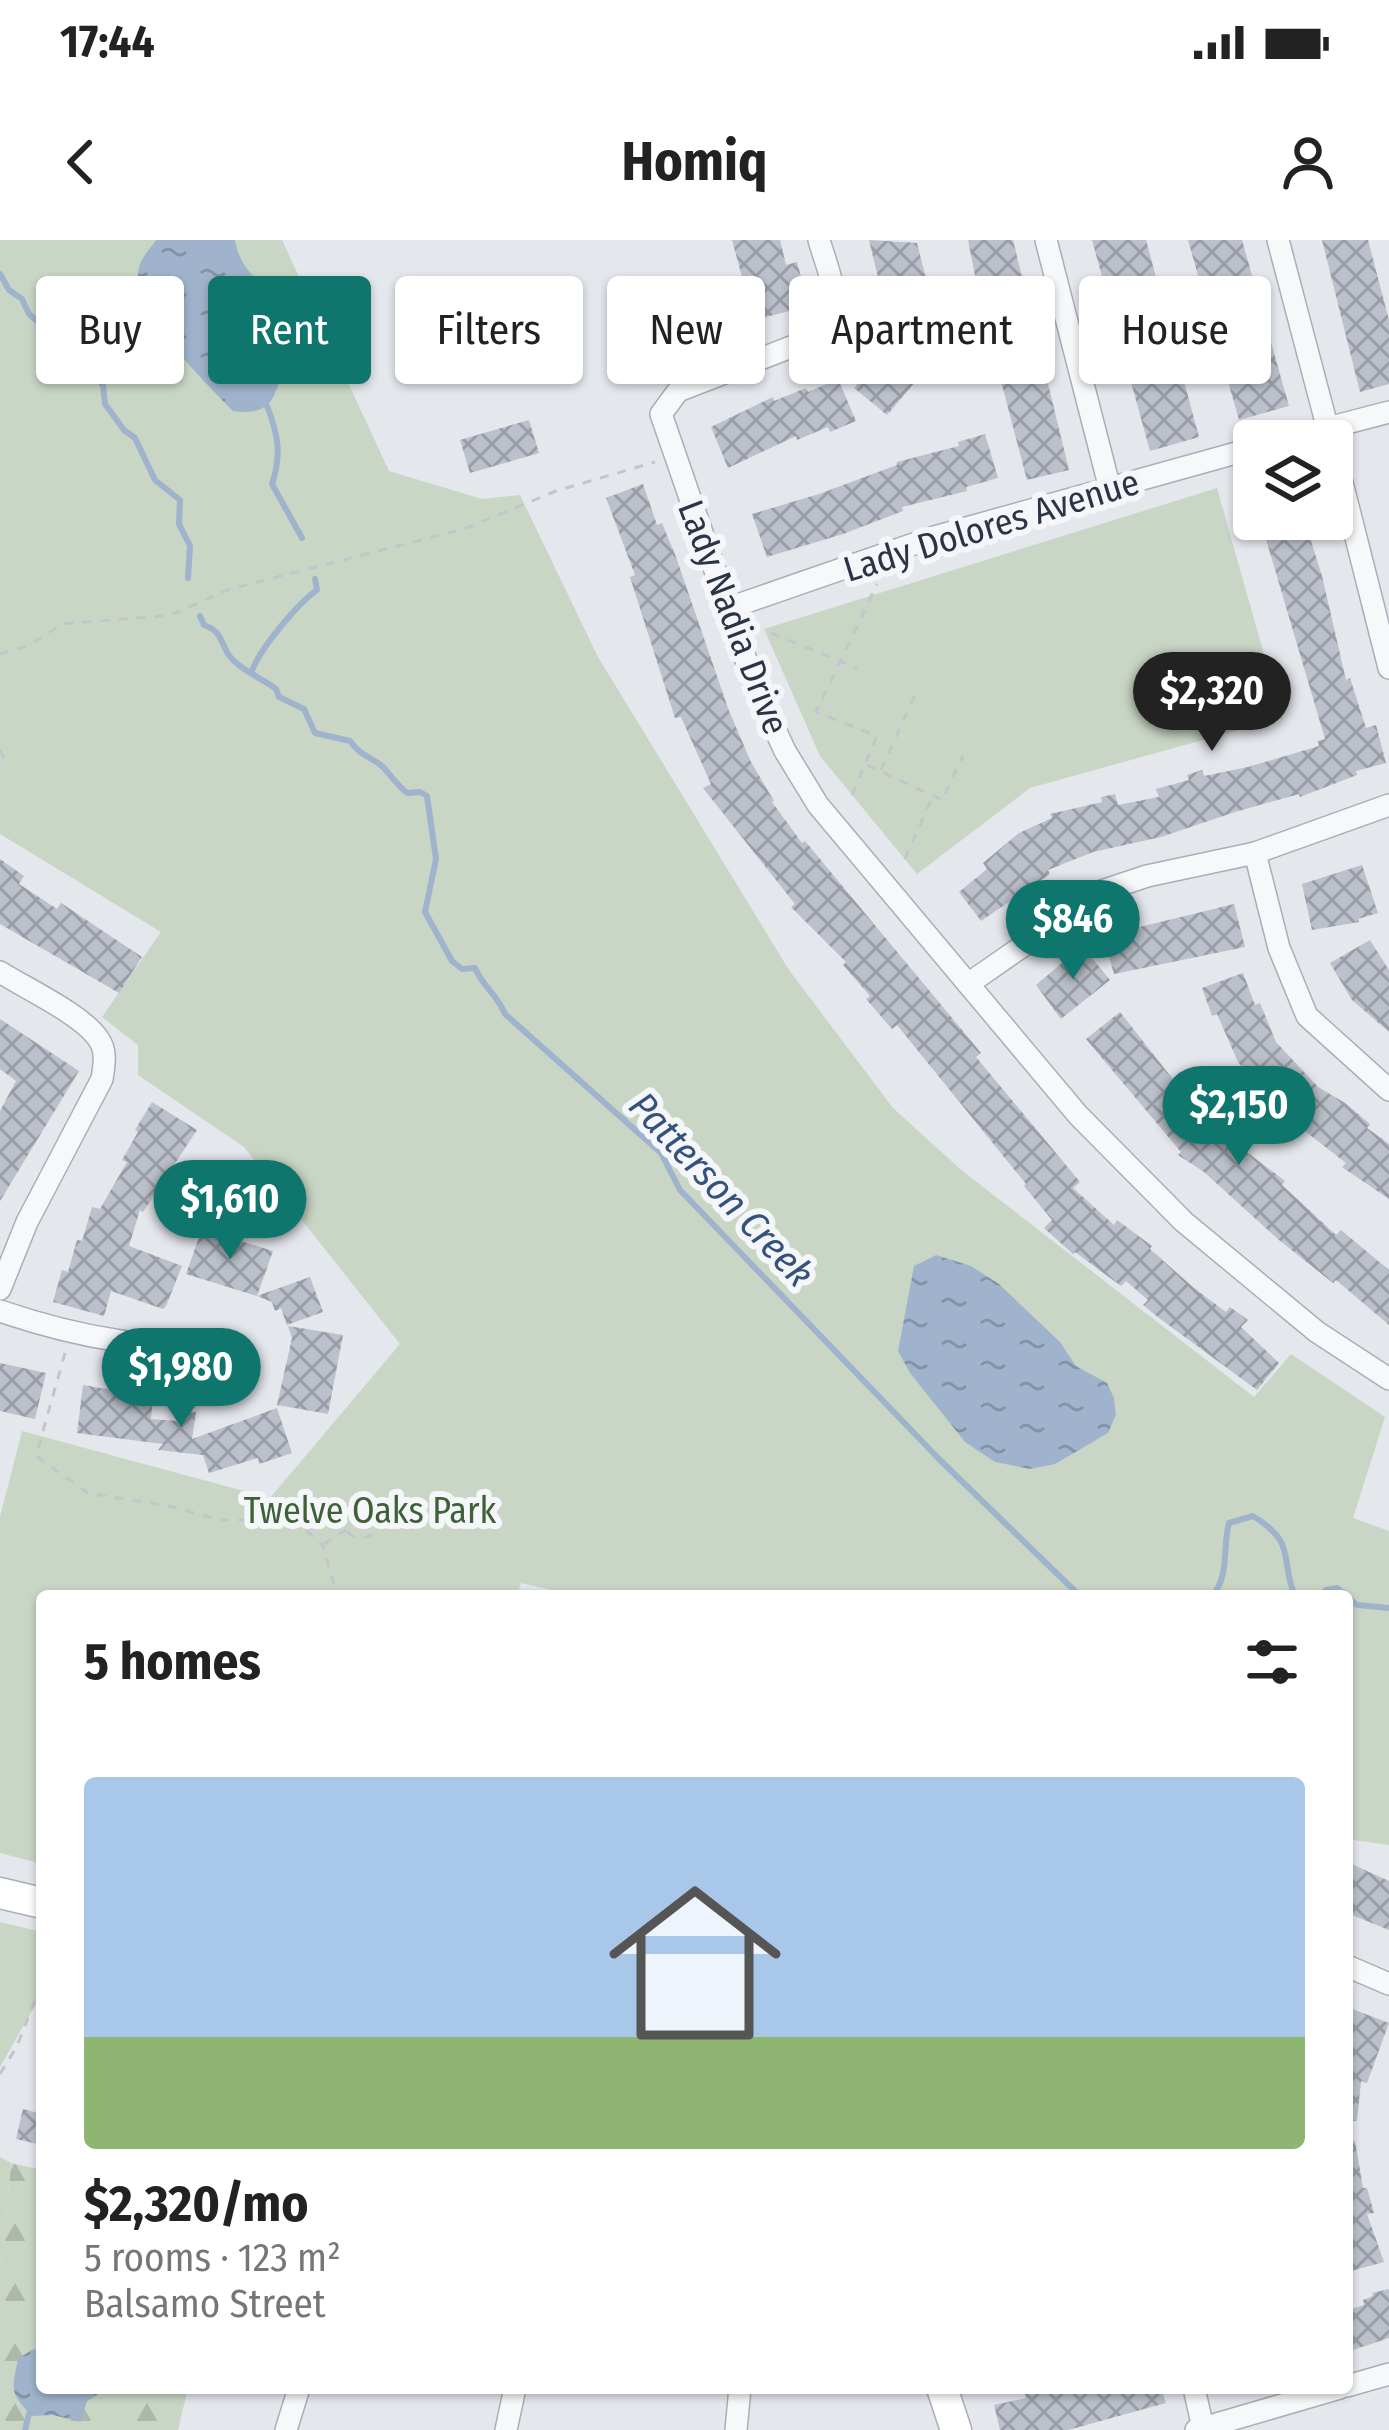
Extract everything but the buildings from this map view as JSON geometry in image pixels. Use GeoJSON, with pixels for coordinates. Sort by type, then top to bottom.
{"type":"FeatureCollection","features":[{"type":"Feature","properties":{"kind":"street","name":"Lady Nadia Drive"},"geometry":{"type":"LineString","coordinates":[[819,240],[835,299],[824,328],[809,340],[677,391],[662,414],[755,686],[785,751],[818,805],[1078,1114],[1184,1222],[1317,1332],[1389,1379]]}},
{"type":"Feature","properties":{"kind":"street"},"geometry":{"type":"LineString","coordinates":[[1046,240],[1110,489]]}},
{"type":"Feature","properties":{"kind":"street"},"geometry":{"type":"LineString","coordinates":[[1278,240],[1326,420]]}},
{"type":"Feature","properties":{"kind":"street"},"geometry":{"type":"LineString","coordinates":[[1353,427],[1389,412]]}},
{"type":"Feature","properties":{"kind":"street","name":"Lady Dolores Avenue"},"geometry":{"type":"LineString","coordinates":[[729,608],[934,537],[1233,454]]}},
{"type":"Feature","properties":{"kind":"street"},"geometry":{"type":"LineString","coordinates":[[1353,527],[1389,668]]}},
{"type":"Feature","properties":{"kind":"street"},"geometry":{"type":"LineString","coordinates":[[968,984],[1102,891],[1147,876],[1255,853],[1389,805]]}},
{"type":"Feature","properties":{"kind":"street"},"geometry":{"type":"LineString","coordinates":[[1255,853],[1279,948],[1306,1016],[1389,1090]]}},
{"type":"Feature","properties":{"kind":"street"},"geometry":{"type":"LineString","coordinates":[[0,972],[89,1028],[102,1043],[104,1061],[102,1079],[27,1222],[0,1289]]}},
{"type":"Feature","properties":{"kind":"street"},"geometry":{"type":"LineString","coordinates":[[0,1311],[68,1333],[146,1347],[240,1350]]}},
{"type":"Feature","properties":{"kind":"street"},"geometry":{"type":"LineString","coordinates":[[0,1893],[36,1902]]}},
{"type":"Feature","properties":{"kind":"street"},"geometry":{"type":"LineString","coordinates":[[1353,1969],[1389,1984]]}},
{"type":"Feature","properties":{"kind":"street"},"geometry":{"type":"LineString","coordinates":[[1353,2384],[1389,2374]]}},
{"type":"Feature","properties":{"kind":"street"},"geometry":{"type":"LineString","coordinates":[[286,2430],[297,2394]]}},
{"type":"Feature","properties":{"kind":"street"},"geometry":{"type":"LineString","coordinates":[[506,2430],[514,2394]]}},
{"type":"Feature","properties":{"kind":"street"},"geometry":{"type":"LineString","coordinates":[[736,2430],[739,2394]]}},
{"type":"Feature","properties":{"kind":"street"},"geometry":{"type":"LineString","coordinates":[[944,2394],[956,2430]]}},
{"type":"Feature","properties":{"kind":"street"},"geometry":{"type":"LineString","coordinates":[[1195,2394],[1200,2429],[1320,2394]]}},
{"type":"Feature","properties":{"kind":"path"},"geometry":{"type":"LineString","coordinates":[[0,654],[27,646],[63,623],[171,615],[230,589],[464,529],[556,491],[655,462]]}},
{"type":"Feature","properties":{"kind":"path"},"geometry":{"type":"LineString","coordinates":[[852,795],[877,736],[817,712],[877,584]]}},
{"type":"Feature","properties":{"kind":"path"},"geometry":{"type":"LineString","coordinates":[[771,633],[857,668]]}},
{"type":"Feature","properties":{"kind":"path"},"geometry":{"type":"LineString","coordinates":[[880,771],[915,695]]}},
{"type":"Feature","properties":{"kind":"path"},"geometry":{"type":"LineString","coordinates":[[0,750],[5,760],[0,761]]}},
{"type":"Feature","properties":{"kind":"path"},"geometry":{"type":"LineString","coordinates":[[865,764],[942,800],[963,756]]}},
{"type":"Feature","properties":{"kind":"path"},"geometry":{"type":"LineString","coordinates":[[905,859],[933,796]]}},
{"type":"Feature","properties":{"kind":"path"},"geometry":{"type":"LineString","coordinates":[[68,1333],[36,1456],[88,1493],[220,1520],[295,1520],[323,1546],[335,1590]]}},
{"type":"Feature","properties":{"kind":"path"},"geometry":{"type":"LineString","coordinates":[[367,1501],[377,1508],[378,1526],[369,1536],[356,1537],[346,1530],[342,1519],[350,1503],[367,1501]]}},
{"type":"Feature","properties":{"kind":"path"},"geometry":{"type":"LineString","coordinates":[[323,1546],[346,1530]]}},
{"type":"Feature","properties":{"kind":"path"},"geometry":{"type":"LineString","coordinates":[[0,2074],[36,1998]]}},
{"type":"Feature","properties":{"kind":"green space","name":"Twelve Oaks Park"},"geometry":{"type":"Polygon","coordinates":[[[0,240],[282,240],[299,276],[208,276],[208,384],[349,384],[389,471],[482,499],[520,495],[598,657],[789,970],[893,1108],[960,1169],[1254,1397],[1291,1354],[1385,1417],[1353,1518],[1389,1531],[1389,1845],[1353,1840],[1353,1590],[551,1590],[521,1583],[519,1590],[36,1590],[36,1862],[0,1853],[0,1517],[22,1431],[270,1498],[400,1344],[244,1147],[138,1075],[138,1045],[102,1017],[161,932],[0,834],[0,240]]]}},
{"type":"Feature","properties":{"kind":"green space"},"geometry":{"type":"Polygon","coordinates":[[[1217,488],[1282,718],[1030,788],[917,874],[820,756],[764,629],[1217,488]]]}},
{"type":"Feature","properties":{"kind":"green space"},"geometry":{"type":"Polygon","coordinates":[[[0,1922],[36,1931],[36,2004],[0,2067],[0,1922]]]}},
{"type":"Feature","properties":{"kind":"green space"},"geometry":{"type":"Polygon","coordinates":[[[0,2157],[11,2163],[0,2278],[0,2157]]]}},
{"type":"Feature","properties":{"kind":"green space"},"geometry":{"type":"Polygon","coordinates":[[[11,2163],[36,2169],[36,2394],[187,2394],[178,2430],[0,2430],[0,2278],[11,2163]]]}},
{"type":"Feature","properties":{"kind":"water"},"geometry":{"type":"Polygon","coordinates":[[[156,240],[235,240],[254,276],[208,276],[208,384],[278,384],[264,407],[233,411],[184,358],[184,276],[139,276],[156,240]]]}},
{"type":"Feature","properties":{"kind":"water"},"geometry":{"type":"Polygon","coordinates":[[[936,1255],[971,1266],[999,1284],[1060,1342],[1076,1366],[1107,1383],[1116,1415],[1108,1433],[1055,1464],[1030,1469],[995,1462],[965,1442],[898,1351],[914,1266],[936,1255]]]}},
{"type":"Feature","properties":{"kind":"water"},"geometry":{"type":"Polygon","coordinates":[[[36,2350],[36,2394],[97,2394],[87,2401],[81,2422],[32,2416],[14,2391],[18,2359],[36,2350]]]}},
{"type":"Feature","properties":{"kind":"waterway","name":"Patterson Creek"},"geometry":{"type":"LineString","coordinates":[[0,274],[29,314],[103,385],[105,404],[135,438],[155,480],[180,500],[179,524],[190,546],[188,578]]}},
{"type":"Feature","properties":{"kind":"waterway"},"geometry":{"type":"LineString","coordinates":[[267,406],[277,444],[272,484],[302,538]]}},
{"type":"Feature","properties":{"kind":"waterway"},"geometry":{"type":"LineString","coordinates":[[252,671],[280,628],[317,590],[315,579]]}},
{"type":"Feature","properties":{"kind":"waterway","name":"Patterson Creek"},"geometry":{"type":"LineString","coordinates":[[200,616],[237,664],[276,689],[279,697],[304,709],[315,733],[350,741],[407,793],[427,796],[436,859],[425,912],[452,961],[462,969],[475,968],[505,1014],[661,1153],[680,1190],[940,1460],[1074,1590]]}},
{"type":"Feature","properties":{"kind":"waterway","name":"Patterson Creek"},"geometry":{"type":"LineString","coordinates":[[1216,1590],[1229,1523],[1253,1516],[1282,1544],[1293,1590]]}},
{"type":"Feature","properties":{"kind":"waterway","name":"Patterson Creek"},"geometry":{"type":"LineString","coordinates":[[1326,1590],[1340,1590]]}},
{"type":"Feature","properties":{"kind":"waterway","name":"Patterson Creek"},"geometry":{"type":"LineString","coordinates":[[1353,1602],[1389,1608]]}},
{"type":"Feature","properties":{"kind":"waterway"},"geometry":{"type":"LineString","coordinates":[[25,2430],[29,2414]]}}]}
